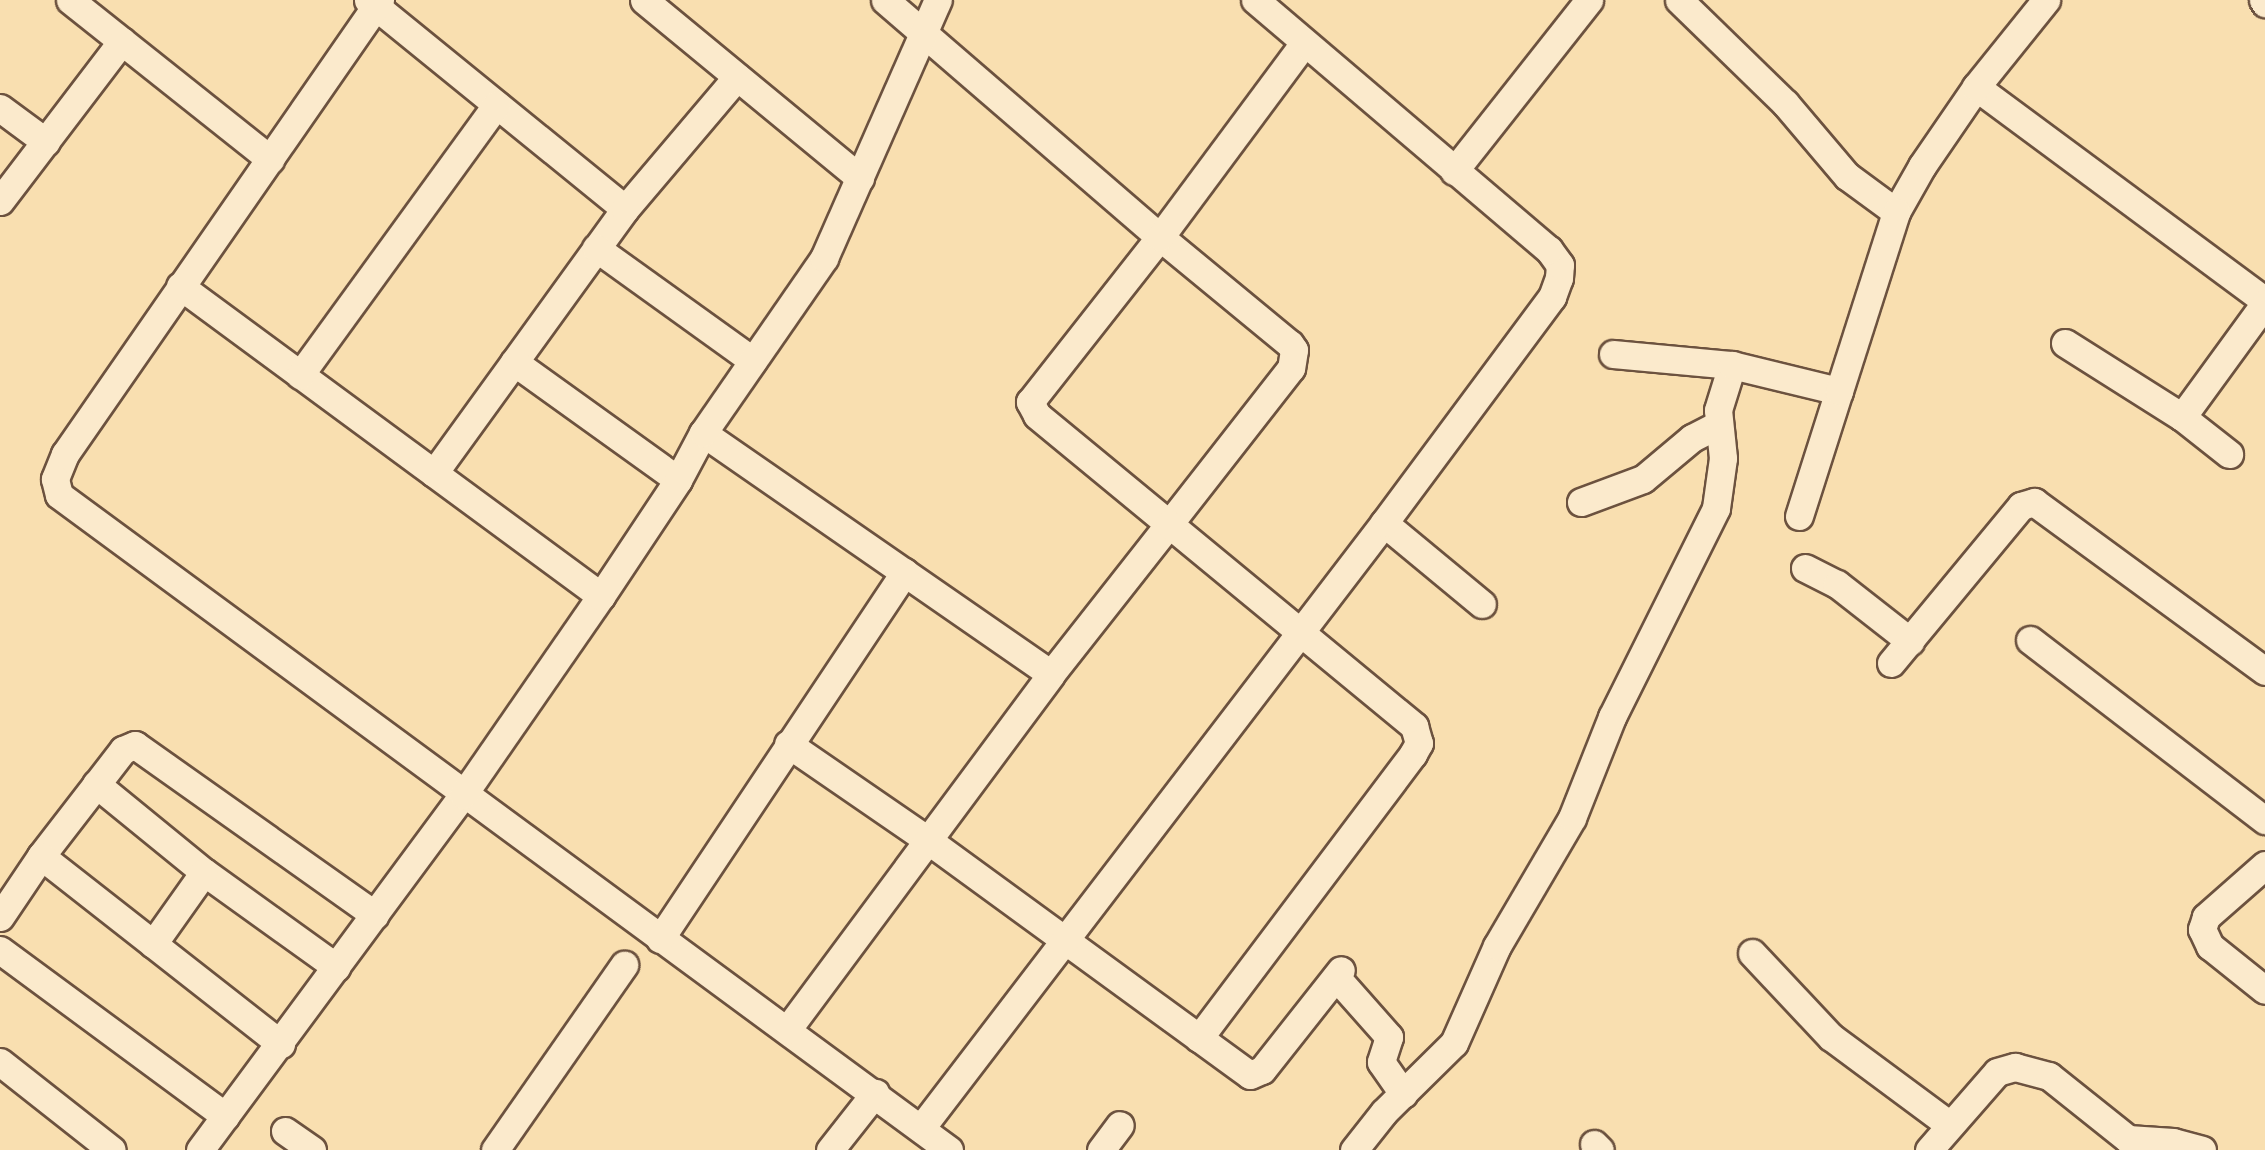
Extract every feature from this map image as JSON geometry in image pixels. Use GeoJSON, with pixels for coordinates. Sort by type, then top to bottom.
{"type":"FeatureCollection","features":[{"type":"Feature","properties":{"kind":"street"},"geometry":{"type":"LineString","coordinates":[[70,0],[270,159]]}},
{"type":"Feature","properties":{"kind":"street"},"geometry":{"type":"LineString","coordinates":[[644,0],[860,178]]}},
{"type":"Feature","properties":{"kind":"street"},"geometry":{"type":"LineString","coordinates":[[787,1030],[1052,674],[1291,368],[1295,356],[1290,344],[1160,237],[925,31],[885,0]]}},
{"type":"Feature","properties":{"kind":"street"},"geometry":{"type":"LineString","coordinates":[[200,1150],[281,1044],[463,795],[601,596],[678,480],[703,433],[824,258],[938,0]]}},
{"type":"Feature","properties":{"kind":"street"},"geometry":{"type":"LineString","coordinates":[[921,1128],[1384,523],[1552,297],[1559,278],[1560,265],[1549,250],[1255,0]]}},
{"type":"Feature","properties":{"kind":"street"},"geometry":{"type":"LineString","coordinates":[[1454,171],[1589,0]]}},
{"type":"Feature","properties":{"kind":"street"},"geometry":{"type":"LineString","coordinates":[[1679,0],[1785,103],[1847,176],[1896,212]]}},
{"type":"Feature","properties":{"kind":"street"},"geometry":{"type":"LineString","coordinates":[[1799,516],[1896,212],[1922,166],[1976,87],[2046,0]]}},
{"type":"Feature","properties":{"kind":"street"},"geometry":{"type":"LineString","coordinates":[[625,209],[496,105],[375,2],[270,159],[65,454],[55,479],[59,495],[463,795],[875,1093],[950,1150]]}},
{"type":"Feature","properties":{"kind":"street"},"geometry":{"type":"LineString","coordinates":[[0,201],[122,41]]}},
{"type":"Feature","properties":{"kind":"street"},"geometry":{"type":"LineString","coordinates":[[1199,1038],[1419,743],[1414,726],[1037,416],[1030,402],[1160,237],[1304,43]]}},
{"type":"Feature","properties":{"kind":"street"},"geometry":{"type":"LineString","coordinates":[[434,473],[625,209],[737,77]]}},
{"type":"Feature","properties":{"kind":"street"},"geometry":{"type":"LineString","coordinates":[[1976,87],[2265,302],[2182,417]]}},
{"type":"Feature","properties":{"kind":"street"},"geometry":{"type":"LineString","coordinates":[[300,375],[496,105]]}},
{"type":"Feature","properties":{"kind":"street"},"geometry":{"type":"LineString","coordinates":[[0,108],[46,142]]}},
{"type":"Feature","properties":{"kind":"street"},"geometry":{"type":"LineString","coordinates":[[596,248],[753,361]]}},
{"type":"Feature","properties":{"kind":"street"},"geometry":{"type":"LineString","coordinates":[[180,286],[601,596]]}},
{"type":"Feature","properties":{"kind":"street"},"geometry":{"type":"LineString","coordinates":[[2065,343],[2182,417],[2229,454]]}},
{"type":"Feature","properties":{"kind":"street"},"geometry":{"type":"LineString","coordinates":[[1613,354],[1732,365],[1839,391]]}},
{"type":"Feature","properties":{"kind":"street"},"geometry":{"type":"LineString","coordinates":[[514,362],[678,480]]}},
{"type":"Feature","properties":{"kind":"street"},"geometry":{"type":"LineString","coordinates":[[1354,1150],[1403,1094],[1454,1043],[1497,946],[1572,819],[1621,696],[1716,508],[1723,458],[1718,410],[1732,365]]}},
{"type":"Feature","properties":{"kind":"street"},"geometry":{"type":"LineString","coordinates":[[1581,502],[1643,479],[1692,438],[1719,424]]}},
{"type":"Feature","properties":{"kind":"street"},"geometry":{"type":"LineString","coordinates":[[703,433],[1052,674]]}},
{"type":"Feature","properties":{"kind":"street"},"geometry":{"type":"LineString","coordinates":[[1892,663],[2021,506],[2034,502],[2265,671]]}},
{"type":"Feature","properties":{"kind":"street"},"geometry":{"type":"LineString","coordinates":[[1384,523],[1482,604]]}},
{"type":"Feature","properties":{"kind":"street"},"geometry":{"type":"LineString","coordinates":[[1805,568],[1837,584],[1910,641]]}},
{"type":"Feature","properties":{"kind":"street"},"geometry":{"type":"LineString","coordinates":[[660,939],[788,744],[905,572]]}},
{"type":"Feature","properties":{"kind":"street"},"geometry":{"type":"LineString","coordinates":[[2030,640],[2265,820]]}},
{"type":"Feature","properties":{"kind":"street"},"geometry":{"type":"LineString","coordinates":[[788,744],[928,841],[1242,1071],[1257,1074],[1338,974],[1389,1037],[1381,1062],[1403,1094]]}},
{"type":"Feature","properties":{"kind":"street"},"geometry":{"type":"LineString","coordinates":[[0,916],[41,856],[96,784],[123,750],[135,745],[141,747],[375,915]]}},
{"type":"Feature","properties":{"kind":"street"},"geometry":{"type":"LineString","coordinates":[[96,784],[204,872],[336,967]]}},
{"type":"Feature","properties":{"kind":"street"},"geometry":{"type":"LineString","coordinates":[[41,856],[281,1044]]}},
{"type":"Feature","properties":{"kind":"street"},"geometry":{"type":"LineString","coordinates":[[2265,865],[2206,917],[2202,928],[2210,946],[2265,990]]}},
{"type":"Feature","properties":{"kind":"street"},"geometry":{"type":"LineString","coordinates":[[153,944],[204,872]]}},
{"type":"Feature","properties":{"kind":"street"},"geometry":{"type":"LineString","coordinates":[[0,950],[225,1116]]}},
{"type":"Feature","properties":{"kind":"street"},"geometry":{"type":"LineString","coordinates":[[1752,953],[1831,1037],[1950,1125]]}},
{"type":"Feature","properties":{"kind":"street"},"geometry":{"type":"LineString","coordinates":[[495,1150],[624,965]]}},
{"type":"Feature","properties":{"kind":"street"},"geometry":{"type":"LineString","coordinates":[[0,1062],[112,1150]]}},
{"type":"Feature","properties":{"kind":"street"},"geometry":{"type":"LineString","coordinates":[[1929,1150],[1997,1072],[2015,1067],[2049,1076],[2123,1144],[2173,1142],[2202,1150]]}},
{"type":"Feature","properties":{"kind":"street"},"geometry":{"type":"LineString","coordinates":[[830,1150],[875,1093]]}},
{"type":"Feature","properties":{"kind":"street"},"geometry":{"type":"LineString","coordinates":[[1101,1150],[1120,1125]]}},
{"type":"Feature","properties":{"kind":"street"},"geometry":{"type":"LineString","coordinates":[[285,1131],[312,1150]]}}]}
